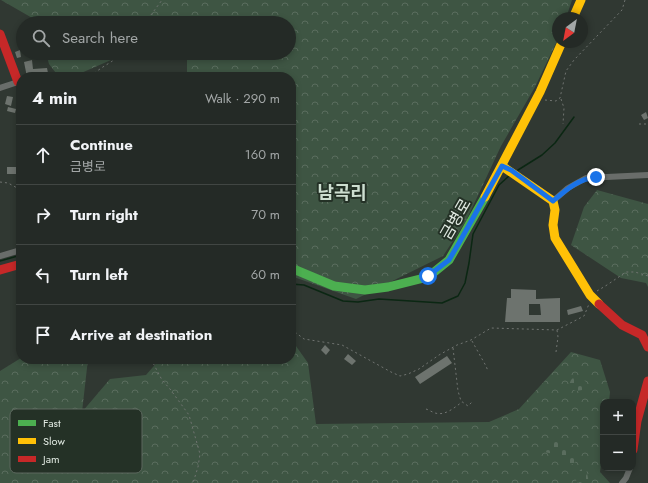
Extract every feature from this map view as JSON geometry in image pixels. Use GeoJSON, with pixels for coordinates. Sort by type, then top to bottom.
{"type":"FeatureCollection","features":[{"type":"Feature","properties":{"kind":"street"},"geometry":{"type":"LineString","coordinates":[[576,12],[581,0]]}},
{"type":"Feature","properties":{"kind":"street"},"geometry":{"type":"LineString","coordinates":[[0,34],[16,75]]}},
{"type":"Feature","properties":{"kind":"street","name":"금병로"},"geometry":{"type":"LineString","coordinates":[[296,270],[334,286],[365,290],[411,282],[428,276],[449,260],[502,166],[537,98],[559,48]]}},
{"type":"Feature","properties":{"kind":"street"},"geometry":{"type":"LineString","coordinates":[[0,88],[16,84]]}},
{"type":"Feature","properties":{"kind":"street"},"geometry":{"type":"LineString","coordinates":[[502,166],[511,170],[553,201],[555,210],[553,225],[555,238],[590,295],[622,325],[642,335],[648,347]]}},
{"type":"Feature","properties":{"kind":"street"},"geometry":{"type":"LineString","coordinates":[[553,201],[568,188],[586,178],[648,175]]}},
{"type":"Feature","properties":{"kind":"street"},"geometry":{"type":"LineString","coordinates":[[0,256],[16,251]]}},
{"type":"Feature","properties":{"kind":"street"},"geometry":{"type":"LineString","coordinates":[[0,270],[16,265]]}},
{"type":"Feature","properties":{"kind":"street"},"geometry":{"type":"LineString","coordinates":[[635,435],[637,421],[648,381]]}},
{"type":"Feature","properties":{"kind":"street"},"geometry":{"type":"LineString","coordinates":[[622,483],[629,471]]}},
{"type":"Feature","properties":{"kind":"path"},"geometry":{"type":"LineString","coordinates":[[150,16],[162,0]]}},
{"type":"Feature","properties":{"kind":"path"},"geometry":{"type":"LineString","coordinates":[[563,124],[564,108],[560,98],[566,72],[574,60],[622,10],[625,0]]}},
{"type":"Feature","properties":{"kind":"path"},"geometry":{"type":"LineString","coordinates":[[96,72],[114,60]]}},
{"type":"Feature","properties":{"kind":"path"},"geometry":{"type":"LineString","coordinates":[[537,98],[556,101],[560,98]]}},
{"type":"Feature","properties":{"kind":"path"},"geometry":{"type":"LineString","coordinates":[[639,124],[648,124]]}},
{"type":"Feature","properties":{"kind":"path"},"geometry":{"type":"LineString","coordinates":[[0,182],[8,183],[16,187]]}},
{"type":"Feature","properties":{"kind":"path"},"geometry":{"type":"LineString","coordinates":[[296,333],[304,339],[342,345],[400,376],[419,369],[453,347],[471,340],[491,328],[557,330],[584,316],[589,304],[590,295],[607,286],[626,272],[635,272],[648,276]]}},
{"type":"Feature","properties":{"kind":"path"},"geometry":{"type":"LineString","coordinates":[[556,352],[558,337],[557,330]]}},
{"type":"Feature","properties":{"kind":"path"},"geometry":{"type":"LineString","coordinates":[[471,340],[488,372]]}},
{"type":"Feature","properties":{"kind":"path"},"geometry":{"type":"LineString","coordinates":[[453,347],[458,391],[462,402],[468,406],[472,402]]}},
{"type":"Feature","properties":{"kind":"path"},"geometry":{"type":"LineString","coordinates":[[154,364],[162,380],[189,415],[200,454],[193,483]]}},
{"type":"Feature","properties":{"kind":"path"},"geometry":{"type":"LineString","coordinates":[[426,409],[434,413],[442,414],[462,402]]}},
{"type":"Feature","properties":{"kind":"green space"},"geometry":{"type":"Polygon","coordinates":[[[1,0],[572,0],[568,12],[552,12],[552,48],[554,48],[535,87],[501,146],[466,221],[443,256],[356,299],[296,278],[296,72],[187,72],[187,60],[296,60],[296,16],[29,16],[1,0]]]}},
{"type":"Feature","properties":{"kind":"green space"},"geometry":{"type":"Polygon","coordinates":[[[48,60],[111,60],[83,72],[55,72],[48,60]]]}},
{"type":"Feature","properties":{"kind":"green space"},"geometry":{"type":"Polygon","coordinates":[[[597,190],[648,204],[648,287],[646,283],[621,278],[571,245],[584,207],[597,190]]]}},
{"type":"Feature","properties":{"kind":"green space"},"geometry":{"type":"Polygon","coordinates":[[[296,346],[308,363],[316,424],[489,422],[519,409],[571,352],[600,360],[610,392],[609,399],[600,399],[600,472],[610,483],[0,483],[0,371],[16,361],[16,364],[87,364],[82,409],[10,409],[10,473],[142,473],[142,409],[85,409],[110,379],[146,375],[156,364],[296,364],[296,346]]]}},
{"type":"Feature","properties":{"kind":"green space"},"geometry":{"type":"Polygon","coordinates":[[[575,376],[580,376],[586,382],[582,390],[576,391],[568,387],[571,380],[575,376]]]}},
{"type":"Feature","properties":{"kind":"green space"},"geometry":{"type":"Polygon","coordinates":[[[554,441],[576,449],[578,459],[573,464],[566,465],[557,455],[545,452],[544,449],[554,441]]]}},
{"type":"Feature","properties":{"kind":"green space"},"geometry":{"type":"Polygon","coordinates":[[[586,468],[589,483],[578,483],[576,481],[580,470],[586,468]]]}},
{"type":"Feature","properties":{"kind":"building"},"geometry":{"type":"Polygon","coordinates":[[[32,60],[33,69],[47,68],[48,72],[26,72],[24,62],[32,60]]]}},
{"type":"Feature","properties":{"kind":"building"},"geometry":{"type":"Polygon","coordinates":[[[7,96],[13,97],[11,106],[5,104],[7,96]]]}},
{"type":"Feature","properties":{"kind":"building"},"geometry":{"type":"Polygon","coordinates":[[[8,107],[16,109],[15,113],[7,111],[8,107]]]}},
{"type":"Feature","properties":{"kind":"building"},"geometry":{"type":"Polygon","coordinates":[[[646,112],[648,118],[644,120],[641,115],[646,112]]]}},
{"type":"Feature","properties":{"kind":"building"},"geometry":{"type":"Polygon","coordinates":[[[7,167],[16,167],[16,174],[7,174],[7,167]]]}},
{"type":"Feature","properties":{"kind":"building"},"geometry":{"type":"Polygon","coordinates":[[[511,289],[536,290],[536,299],[560,298],[560,322],[505,322],[507,298],[511,298],[511,289]],[[529,304],[529,315],[541,315],[540,304],[529,304]]]}},
{"type":"Feature","properties":{"kind":"building"},"geometry":{"type":"Polygon","coordinates":[[[581,306],[583,311],[568,315],[567,310],[581,306]]]}},
{"type":"Feature","properties":{"kind":"building"},"geometry":{"type":"Polygon","coordinates":[[[325,345],[330,350],[326,355],[321,350],[325,345]]]}},
{"type":"Feature","properties":{"kind":"building"},"geometry":{"type":"Polygon","coordinates":[[[348,354],[356,361],[352,365],[344,359],[348,354]]]}},
{"type":"Feature","properties":{"kind":"building"},"geometry":{"type":"Polygon","coordinates":[[[447,356],[452,363],[420,384],[415,377],[447,356]]]}},
{"type":"Feature","properties":{"kind":"waterway"},"geometry":{"type":"LineString","coordinates":[[518,170],[542,155],[555,143],[574,117]]}},
{"type":"Feature","properties":{"kind":"waterway"},"geometry":{"type":"LineString","coordinates":[[296,284],[304,285],[343,301],[358,302],[379,299],[442,303],[458,296],[465,283],[473,234],[499,185],[510,175]]}},
{"type":"Feature","properties":{"kind":"waterway"},"geometry":{"type":"LineString","coordinates":[[0,261],[16,256]]}},
{"type":"Feature","properties":{"kind":"traffic: fast"},"geometry":{"type":"LineString","coordinates":[[296,270],[334,286],[365,290],[388,287],[428,277],[449,260],[485,197]]}},
{"type":"Feature","properties":{"kind":"traffic: slow"},"geometry":{"type":"LineString","coordinates":[[576,12],[581,0]]}},
{"type":"Feature","properties":{"kind":"traffic: slow"},"geometry":{"type":"LineString","coordinates":[[485,197],[540,92],[559,48]]}},
{"type":"Feature","properties":{"kind":"traffic: slow"},"geometry":{"type":"LineString","coordinates":[[502,166],[553,201],[555,210],[553,225],[555,238],[590,295],[599,304]]}},
{"type":"Feature","properties":{"kind":"traffic: jam"},"geometry":{"type":"LineString","coordinates":[[0,34],[16,77]]}},
{"type":"Feature","properties":{"kind":"traffic: jam"},"geometry":{"type":"LineString","coordinates":[[0,270],[16,265]]}},
{"type":"Feature","properties":{"kind":"traffic: jam"},"geometry":{"type":"LineString","coordinates":[[599,304],[622,325],[642,335],[648,347]]}},
{"type":"Feature","properties":{"kind":"traffic: jam"},"geometry":{"type":"LineString","coordinates":[[635,435],[637,421],[648,381]]}},
{"type":"Feature","properties":{"kind":"district","name":"남곡리"},"geometry":{"type":"Point","coordinates":[342,193]}},
{"type":"Feature","properties":{"kind":"route"},"geometry":{"type":"LineString","coordinates":[[428,276],[449,260],[502,166],[511,170],[553,201],[568,188],[586,178],[596,177]]}}]}
